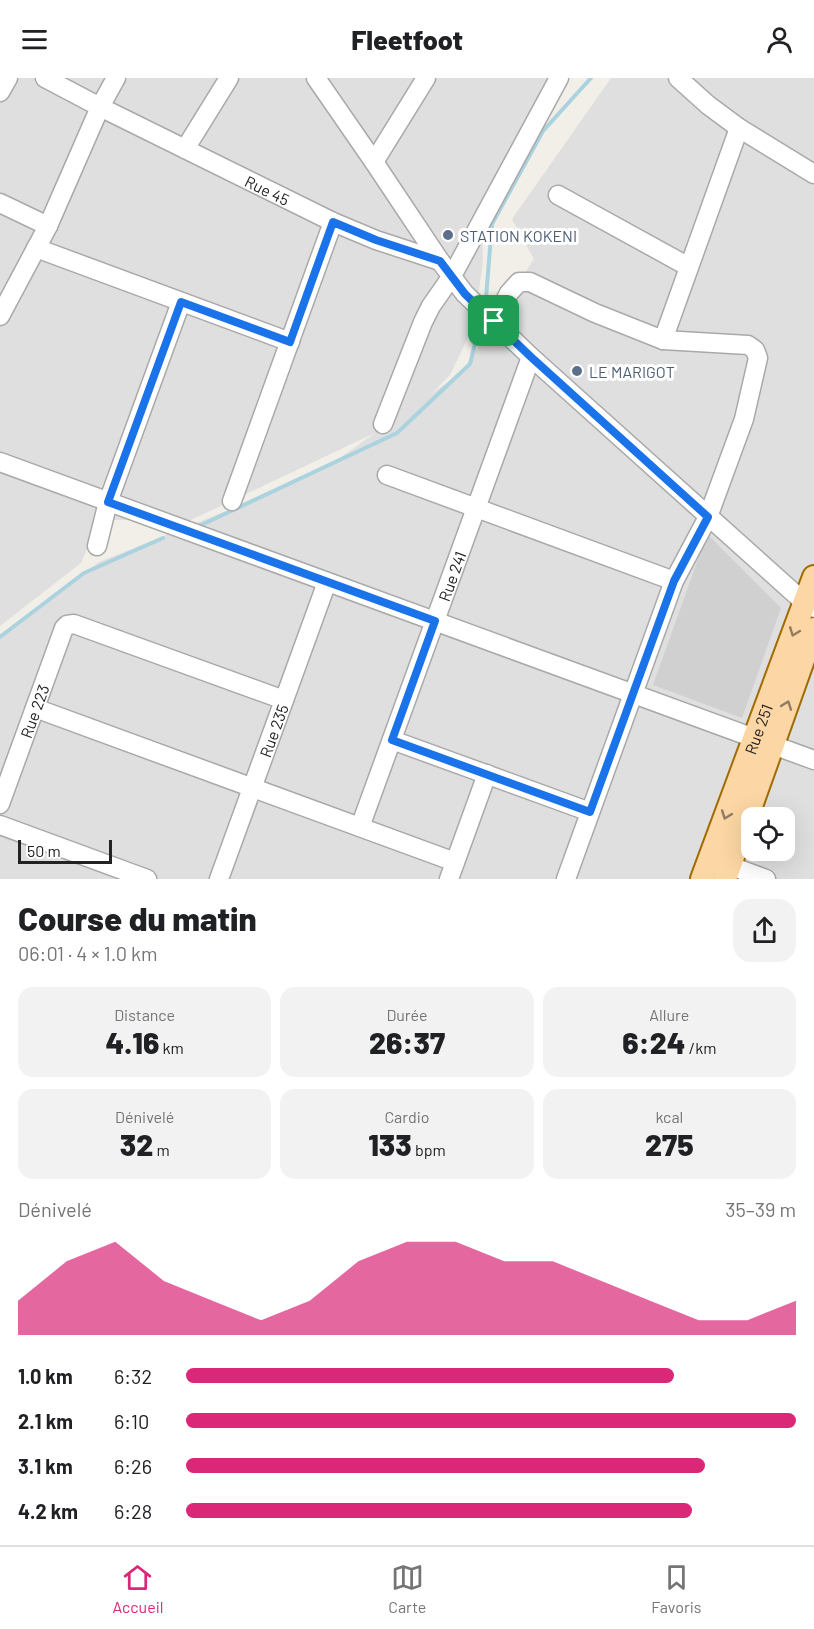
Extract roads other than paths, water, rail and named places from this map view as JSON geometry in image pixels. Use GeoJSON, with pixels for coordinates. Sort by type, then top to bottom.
{"type":"FeatureCollection","features":[{"type":"Feature","properties":{"kind":"main road","name":"Rue 251"},"geometry":{"type":"LineString","coordinates":[[717,870],[809,606],[814,577]]}},
{"type":"Feature","properties":{"kind":"main road","name":"Rue 251"},"geometry":{"type":"LineString","coordinates":[[763,741],[814,629]]}},
{"type":"Feature","properties":{"kind":"street"},"geometry":{"type":"LineString","coordinates":[[0,92],[8,78]]}},
{"type":"Feature","properties":{"kind":"street","name":"Rue 45"},"geometry":{"type":"LineString","coordinates":[[45,78],[333,222],[376,240],[440,261]]}},
{"type":"Feature","properties":{"kind":"street"},"geometry":{"type":"LineString","coordinates":[[0,316],[48,225],[100,107],[116,78]]}},
{"type":"Feature","properties":{"kind":"street"},"geometry":{"type":"LineString","coordinates":[[185,149],[229,78]]}},
{"type":"Feature","properties":{"kind":"street"},"geometry":{"type":"LineString","coordinates":[[316,78],[440,261],[465,294],[531,357],[809,606]]}},
{"type":"Feature","properties":{"kind":"street"},"geometry":{"type":"LineString","coordinates":[[374,162],[426,78]]}},
{"type":"Feature","properties":{"kind":"street"},"geometry":{"type":"LineString","coordinates":[[383,424],[431,306],[453,276],[559,78]]}},
{"type":"Feature","properties":{"kind":"street"},"geometry":{"type":"LineString","coordinates":[[678,78],[708,105],[739,128],[814,174]]}},
{"type":"Feature","properties":{"kind":"street"},"geometry":{"type":"LineString","coordinates":[[663,340],[739,128]]}},
{"type":"Feature","properties":{"kind":"street"},"geometry":{"type":"LineString","coordinates":[[558,195],[689,267]]}},
{"type":"Feature","properties":{"kind":"street"},"geometry":{"type":"LineString","coordinates":[[0,203],[48,225]]}},
{"type":"Feature","properties":{"kind":"street"},"geometry":{"type":"LineString","coordinates":[[232,501],[333,222]]}},
{"type":"Feature","properties":{"kind":"street"},"geometry":{"type":"LineString","coordinates":[[36,248],[290,342]]}},
{"type":"Feature","properties":{"kind":"street"},"geometry":{"type":"LineString","coordinates":[[494,321],[509,293],[519,282],[530,282],[595,313],[663,340],[748,345],[755,350],[758,358],[744,419],[708,517],[674,581],[566,879]]}},
{"type":"Feature","properties":{"kind":"street"},"geometry":{"type":"LineString","coordinates":[[97,546],[108,502],[181,302]]}},
{"type":"Feature","properties":{"kind":"street","name":"Rue 241"},"geometry":{"type":"LineString","coordinates":[[360,827],[531,357]]}},
{"type":"Feature","properties":{"kind":"street"},"geometry":{"type":"LineString","coordinates":[[0,463],[814,760]]}},
{"type":"Feature","properties":{"kind":"street"},"geometry":{"type":"LineString","coordinates":[[387,475],[674,581]]}},
{"type":"Feature","properties":{"kind":"street","name":"Rue 235"},"geometry":{"type":"LineString","coordinates":[[219,879],[327,582]]}},
{"type":"Feature","properties":{"kind":"street","name":"Rue 223"},"geometry":{"type":"LineString","coordinates":[[0,804],[64,628],[68,625],[74,624],[284,700]]}},
{"type":"Feature","properties":{"kind":"street"},"geometry":{"type":"LineString","coordinates":[[35,708],[360,827],[452,871],[487,774]]}},
{"type":"Feature","properties":{"kind":"street"},"geometry":{"type":"LineString","coordinates":[[392,740],[590,812]]}},
{"type":"Feature","properties":{"kind":"street"},"geometry":{"type":"LineString","coordinates":[[0,825],[100,871],[147,879]]}},
{"type":"Feature","properties":{"kind":"street"},"geometry":{"type":"LineString","coordinates":[[717,870],[766,879]]}},
{"type":"Feature","properties":{"kind":"waterway"},"geometry":{"type":"LineString","coordinates":[[486,298],[492,224],[543,131],[591,78]]}},
{"type":"Feature","properties":{"kind":"waterway"},"geometry":{"type":"LineString","coordinates":[[197,527],[397,433],[470,364],[481,319]]}},
{"type":"Feature","properties":{"kind":"waterway"},"geometry":{"type":"LineString","coordinates":[[0,637],[84,573],[163,538]]}},
{"type":"Feature","properties":{"kind":"place","name":"STATION KOKENI"},"geometry":{"type":"Point","coordinates":[448,235]}},
{"type":"Feature","properties":{"kind":"place","name":"LE MARIGOT"},"geometry":{"type":"Point","coordinates":[577,371]}}]}
